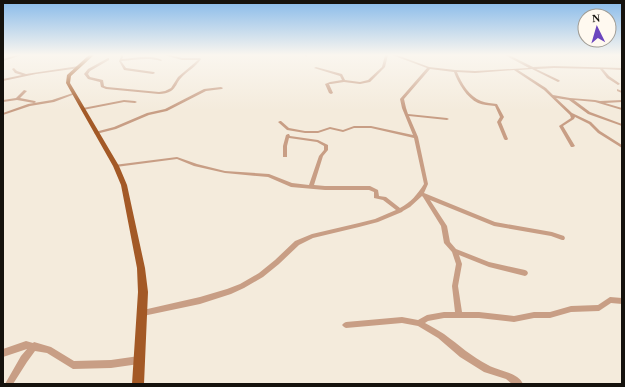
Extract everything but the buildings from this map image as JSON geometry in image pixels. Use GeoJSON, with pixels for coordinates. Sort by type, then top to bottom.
{"type":"FeatureCollection","features":[{"type":"Feature","properties":{"kind":"main road"},"geometry":{"type":"LineString","coordinates":[[74,73],[68,80],[73,94],[116,166],[124,185],[141,268],[143,313],[138,384]]}},
{"type":"Feature","properties":{"kind":"street"},"geometry":{"type":"LineString","coordinates":[[20,73],[26,75]]}},
{"type":"Feature","properties":{"kind":"street"},"geometry":{"type":"LineString","coordinates":[[3,80],[36,73]]}},
{"type":"Feature","properties":{"kind":"street"},"geometry":{"type":"LineString","coordinates":[[87,73],[89,78],[102,81],[102,86],[106,88],[161,93],[173,88],[183,73]]}},
{"type":"Feature","properties":{"kind":"street"},"geometry":{"type":"LineString","coordinates":[[148,73],[153,74]]}},
{"type":"Feature","properties":{"kind":"street"},"geometry":{"type":"LineString","coordinates":[[335,73],[342,75],[344,82]]}},
{"type":"Feature","properties":{"kind":"street"},"geometry":{"type":"LineString","coordinates":[[331,93],[327,84],[344,82],[360,83],[369,81],[377,73]]}},
{"type":"Feature","properties":{"kind":"street"},"geometry":{"type":"LineString","coordinates":[[143,313],[198,301],[229,291],[254,279],[277,262],[297,243],[303,240],[380,219],[400,211],[423,196],[426,184],[416,137],[409,122],[402,99],[425,73]]}},
{"type":"Feature","properties":{"kind":"street"},"geometry":{"type":"LineString","coordinates":[[456,73],[457,78],[472,97],[479,102],[496,105],[502,117],[499,122],[506,140]]}},
{"type":"Feature","properties":{"kind":"street"},"geometry":{"type":"LineString","coordinates":[[520,73],[545,89],[573,118],[561,126],[573,146]]}},
{"type":"Feature","properties":{"kind":"street"},"geometry":{"type":"LineString","coordinates":[[542,73],[558,81]]}},
{"type":"Feature","properties":{"kind":"street"},"geometry":{"type":"LineString","coordinates":[[606,73],[608,78],[618,84]]}},
{"type":"Feature","properties":{"kind":"street"},"geometry":{"type":"LineString","coordinates":[[96,133],[114,128],[148,114],[166,110],[205,90],[221,88]]}},
{"type":"Feature","properties":{"kind":"street"},"geometry":{"type":"LineString","coordinates":[[618,90],[622,92]]}},
{"type":"Feature","properties":{"kind":"street"},"geometry":{"type":"LineString","coordinates":[[17,100],[25,91]]}},
{"type":"Feature","properties":{"kind":"street"},"geometry":{"type":"LineString","coordinates":[[3,114],[29,105],[53,101],[73,94]]}},
{"type":"Feature","properties":{"kind":"street"},"geometry":{"type":"LineString","coordinates":[[552,96],[570,99],[586,99],[622,109]]}},
{"type":"Feature","properties":{"kind":"street"},"geometry":{"type":"LineString","coordinates":[[570,99],[589,113],[622,125]]}},
{"type":"Feature","properties":{"kind":"street"},"geometry":{"type":"LineString","coordinates":[[3,100],[39,103]]}},
{"type":"Feature","properties":{"kind":"street"},"geometry":{"type":"LineString","coordinates":[[600,102],[622,100]]}},
{"type":"Feature","properties":{"kind":"street"},"geometry":{"type":"LineString","coordinates":[[83,110],[124,101],[135,102]]}},
{"type":"Feature","properties":{"kind":"street"},"geometry":{"type":"LineString","coordinates":[[570,114],[590,123],[599,132],[622,147]]}},
{"type":"Feature","properties":{"kind":"street"},"geometry":{"type":"LineString","coordinates":[[407,115],[447,119]]}},
{"type":"Feature","properties":{"kind":"street"},"geometry":{"type":"LineString","coordinates":[[280,122],[288,129],[316,132],[330,128],[343,131],[354,128],[372,127],[416,137]]}},
{"type":"Feature","properties":{"kind":"street"},"geometry":{"type":"LineString","coordinates":[[285,156],[284,146],[288,137],[288,129]]}},
{"type":"Feature","properties":{"kind":"street"},"geometry":{"type":"LineString","coordinates":[[288,137],[318,141],[326,145],[326,150],[321,156],[311,187]]}},
{"type":"Feature","properties":{"kind":"street"},"geometry":{"type":"LineString","coordinates":[[116,166],[177,158],[196,165],[225,172],[269,176],[291,185],[325,188],[370,188],[376,191],[376,197],[384,198],[400,211]]}},
{"type":"Feature","properties":{"kind":"street"},"geometry":{"type":"LineString","coordinates":[[423,196],[494,224],[552,234],[562,238]]}},
{"type":"Feature","properties":{"kind":"street"},"geometry":{"type":"LineString","coordinates":[[423,196],[433,207],[444,226],[447,243],[454,251],[459,264],[455,286],[459,315]]}},
{"type":"Feature","properties":{"kind":"street"},"geometry":{"type":"LineString","coordinates":[[454,251],[489,264],[525,272]]}},
{"type":"Feature","properties":{"kind":"street"},"geometry":{"type":"LineString","coordinates":[[419,323],[427,318],[459,315],[479,315],[514,319],[534,315],[550,315],[571,308],[599,308],[610,300],[622,302]]}},
{"type":"Feature","properties":{"kind":"street"},"geometry":{"type":"LineString","coordinates":[[346,325],[402,320],[419,323],[441,336],[463,354],[487,369],[508,376],[519,384]]}},
{"type":"Feature","properties":{"kind":"street"},"geometry":{"type":"LineString","coordinates":[[3,353],[21,346],[34,346],[48,350],[73,365],[105,364],[140,360]]}},
{"type":"Feature","properties":{"kind":"street"},"geometry":{"type":"LineString","coordinates":[[9,384],[24,358],[34,346]]}}]}
